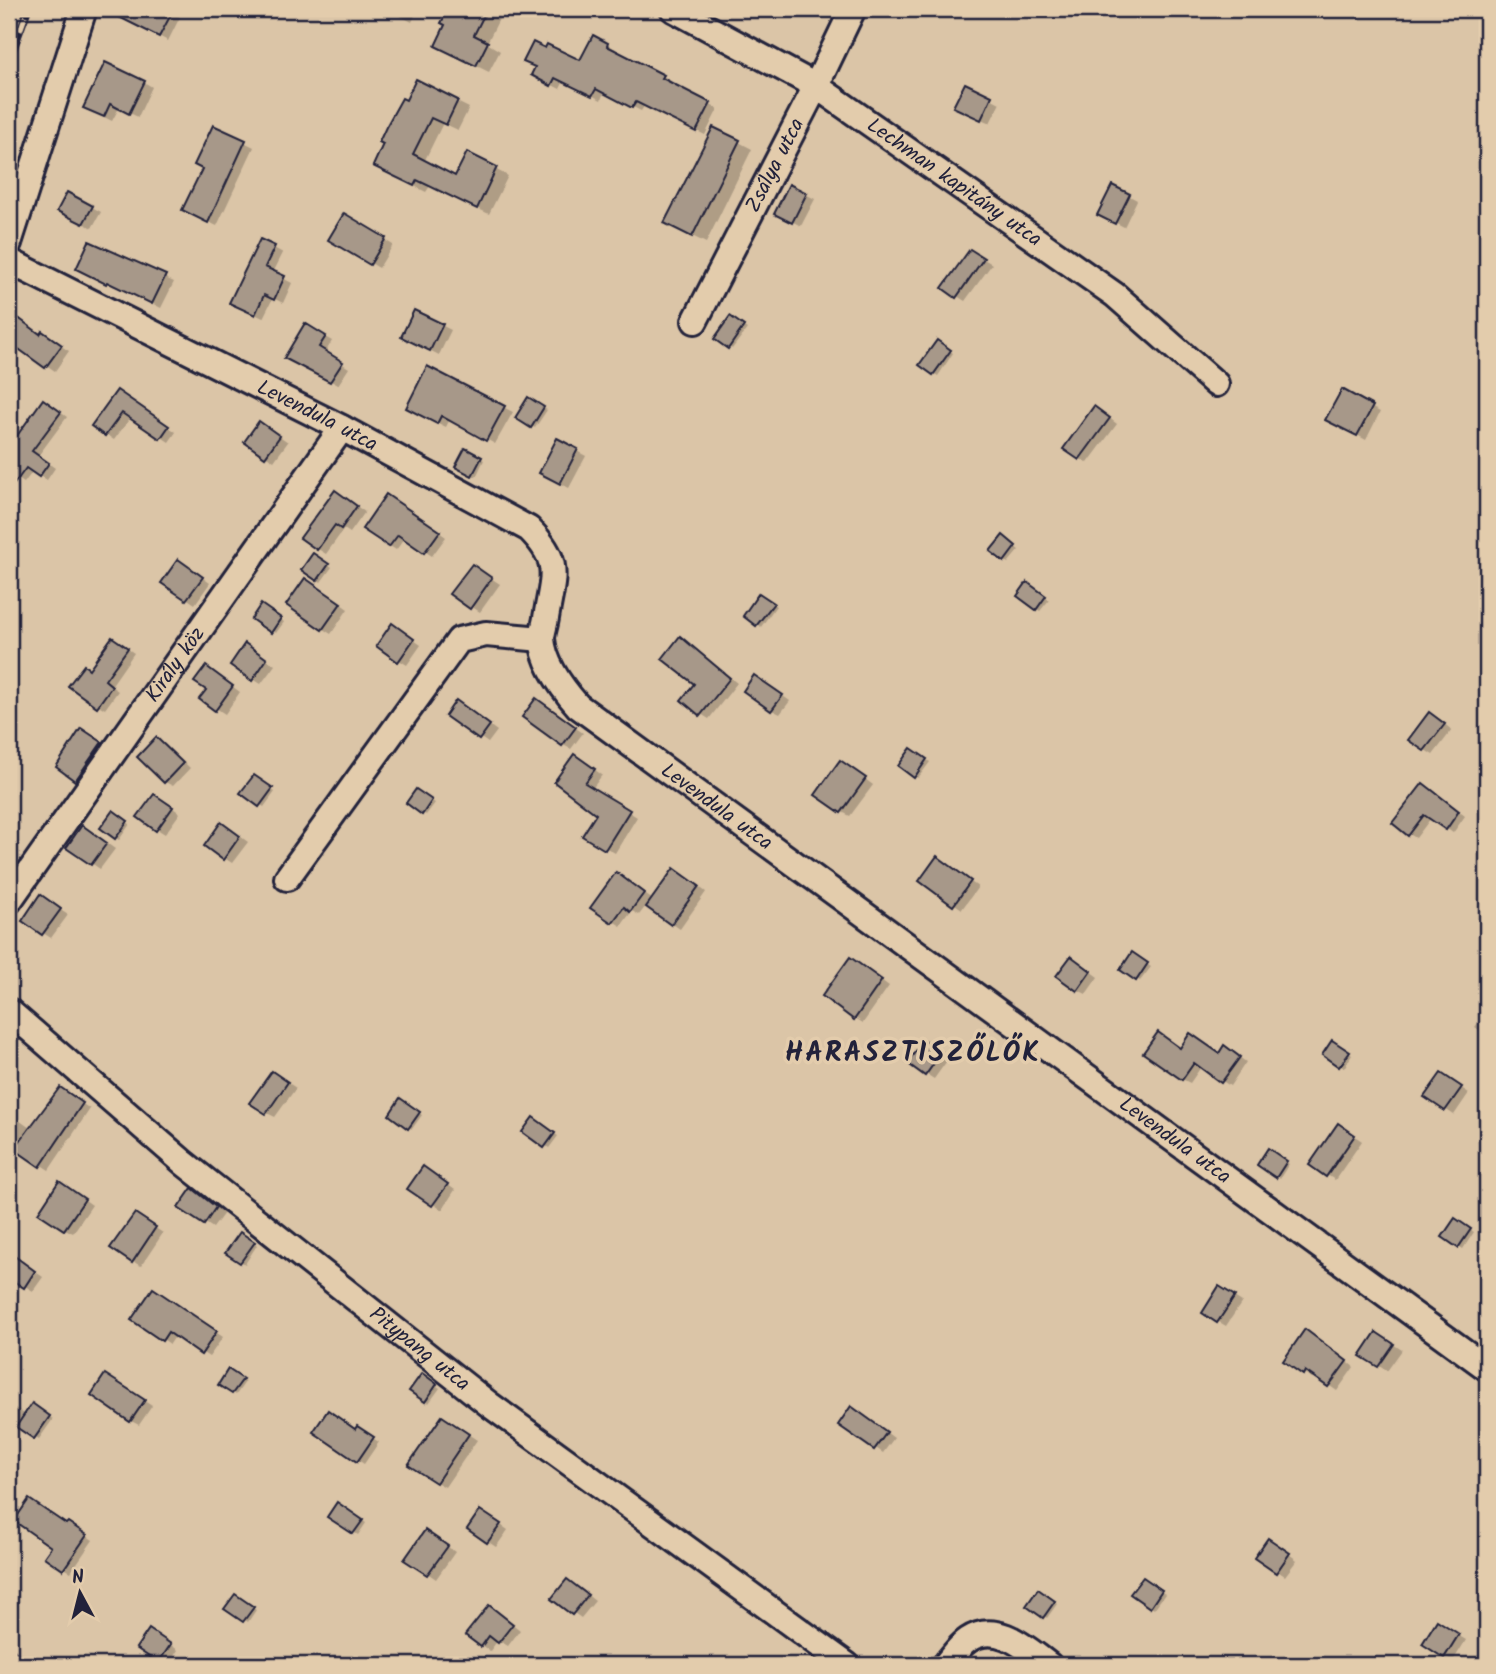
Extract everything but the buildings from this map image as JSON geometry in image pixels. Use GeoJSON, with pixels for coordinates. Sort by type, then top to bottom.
{"type":"FeatureCollection","features":[{"type":"Feature","properties":{"kind":"street"},"geometry":{"type":"LineString","coordinates":[[9,243],[84,9]]}},
{"type":"Feature","properties":{"kind":"street","name":"Lechman kapitány utca"},"geometry":{"type":"LineString","coordinates":[[673,9],[816,86],[1115,295],[1216,384]]}},
{"type":"Feature","properties":{"kind":"street","name":"Zsálya utca"},"geometry":{"type":"LineString","coordinates":[[695,321],[853,9]]}},
{"type":"Feature","properties":{"kind":"street","name":"Levendula utca"},"geometry":{"type":"LineString","coordinates":[[9,261],[342,428],[529,529],[544,543],[550,554],[554,574],[542,639],[547,658],[556,676],[578,706],[1487,1368]]}},
{"type":"Feature","properties":{"kind":"street","name":"Király köz"},"geometry":{"type":"LineString","coordinates":[[9,901],[342,428]]}},
{"type":"Feature","properties":{"kind":"street"},"geometry":{"type":"LineString","coordinates":[[287,878],[459,640],[486,634],[542,639]]}},
{"type":"Feature","properties":{"kind":"street","name":"Pitypang utca"},"geometry":{"type":"LineString","coordinates":[[9,1012],[184,1163],[479,1396],[846,1665]]}},
{"type":"Feature","properties":{"kind":"street"},"geometry":{"type":"LineString","coordinates":[[945,1665],[968,1640],[986,1634],[1014,1639],[1049,1665]]}},
{"type":"Feature","properties":{"kind":"green space"},"geometry":{"type":"Polygon","coordinates":[[[9,1645],[30,1665],[9,1665],[9,1645]]]}},
{"type":"Feature","properties":{"kind":"railway"},"geometry":{"type":"LineString","coordinates":[[9,16],[11,9]]}},
{"type":"Feature","properties":{"kind":"railway"},"geometry":{"type":"LineString","coordinates":[[9,61],[28,9]]}},
{"type":"Feature","properties":{"kind":"district","name":"HARASZTISZŐLŐK"},"geometry":{"type":"Point","coordinates":[913,1053]}}]}
